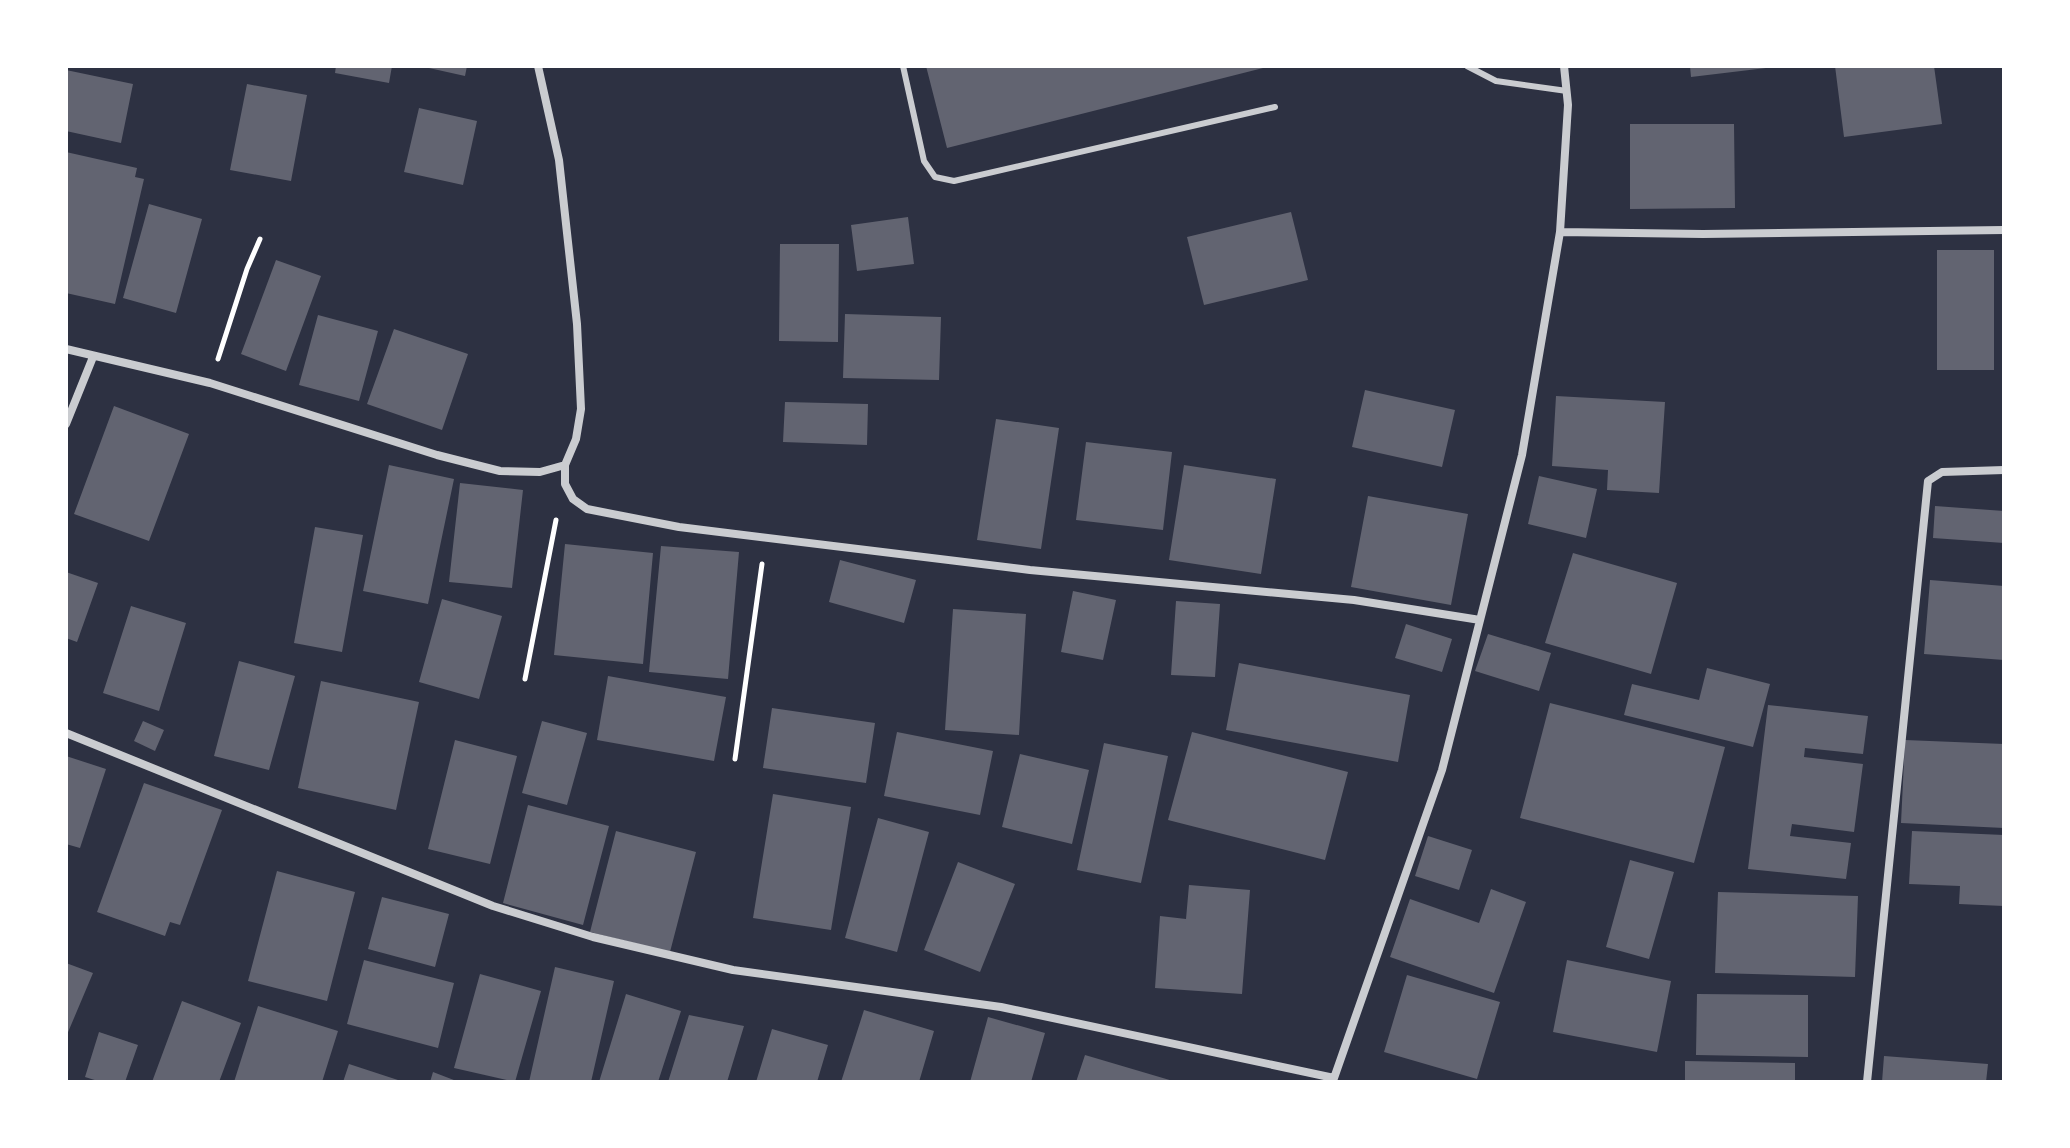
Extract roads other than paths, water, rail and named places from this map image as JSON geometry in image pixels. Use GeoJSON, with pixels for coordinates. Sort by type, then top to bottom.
{"type":"FeatureCollection","features":[{"type":"Feature","properties":{"kind":"street"},"geometry":{"type":"LineString","coordinates":[[538,66],[559,160],[577,324],[581,409],[576,439],[565,465],[565,484],[573,499],[587,509],[679,527],[765,535],[1030,570],[1354,600],[1480,620]]}},
{"type":"Feature","properties":{"kind":"street"},"geometry":{"type":"LineString","coordinates":[[66,733],[493,906],[593,937],[733,970],[1001,1007],[1333,1080],[1442,770],[1522,455],[1560,232],[1567,91],[1564,66]]}},
{"type":"Feature","properties":{"kind":"street"},"geometry":{"type":"LineString","coordinates":[[1560,232],[1703,234],[2004,230]]}},
{"type":"Feature","properties":{"kind":"street"},"geometry":{"type":"LineString","coordinates":[[66,349],[210,383],[437,455],[500,471],[540,472],[565,465]]}},
{"type":"Feature","properties":{"kind":"street"},"geometry":{"type":"LineString","coordinates":[[66,424],[93,357]]}},
{"type":"Feature","properties":{"kind":"street"},"geometry":{"type":"LineString","coordinates":[[1867,1082],[1928,481],[1942,472],[2004,470]]}},
{"type":"Feature","properties":{"kind":"lane"},"geometry":{"type":"LineString","coordinates":[[903,66],[924,161],[935,177],[954,181],[1275,107]]}},
{"type":"Feature","properties":{"kind":"lane"},"geometry":{"type":"LineString","coordinates":[[1467,66],[1496,81],[1567,91]]}}]}
